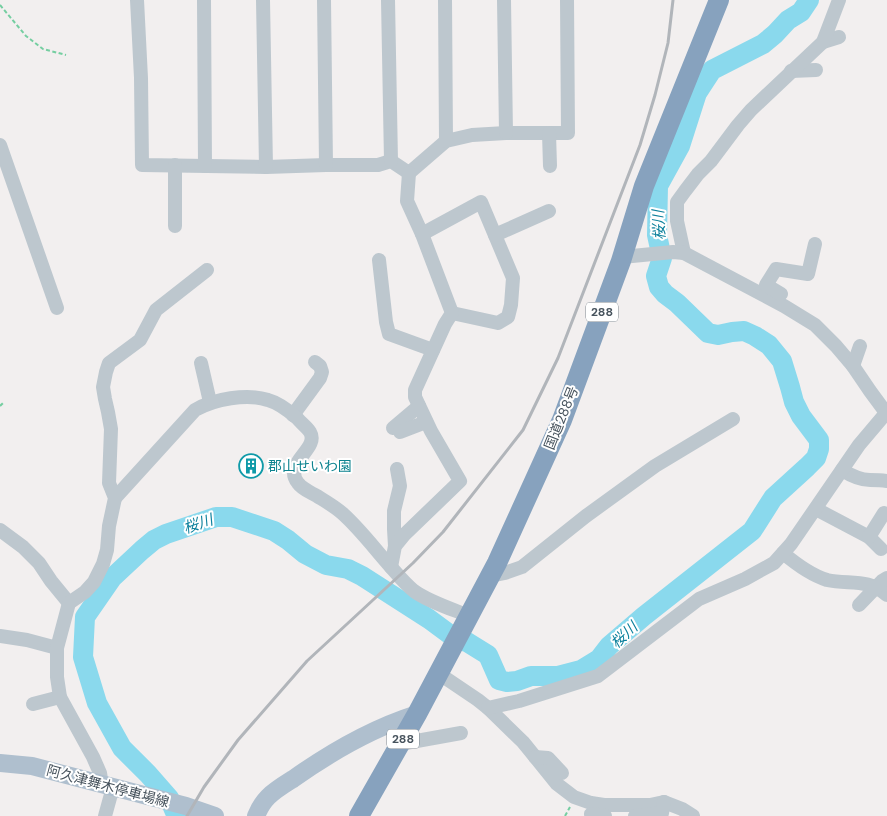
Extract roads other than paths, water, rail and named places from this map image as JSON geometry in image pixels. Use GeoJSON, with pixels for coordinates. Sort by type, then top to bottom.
{"type":"FeatureCollection","features":[{"type":"Feature","properties":{"kind":"highway","name":"国道288号"},"geometry":{"type":"LineString","coordinates":[[359,816],[469,617],[562,420],[622,257],[644,186],[719,0]]}},
{"type":"Feature","properties":{"kind":"main road"},"geometry":{"type":"LineString","coordinates":[[256,816],[260,807],[269,796],[318,762],[363,737],[417,714]]}},
{"type":"Feature","properties":{"kind":"main road","name":"阿久津舞木停車場線"},"geometry":{"type":"LineString","coordinates":[[0,763],[32,766],[186,806],[215,816]]}},
{"type":"Feature","properties":{"kind":"street"},"geometry":{"type":"LineString","coordinates":[[137,0],[142,78],[142,165],[266,167],[378,165],[391,161],[410,173]]}},
{"type":"Feature","properties":{"kind":"street"},"geometry":{"type":"LineString","coordinates":[[204,0],[205,166]]}},
{"type":"Feature","properties":{"kind":"street"},"geometry":{"type":"LineString","coordinates":[[264,0],[266,167]]}},
{"type":"Feature","properties":{"kind":"street"},"geometry":{"type":"LineString","coordinates":[[324,0],[326,165]]}},
{"type":"Feature","properties":{"kind":"street"},"geometry":{"type":"LineString","coordinates":[[388,0],[391,161]]}},
{"type":"Feature","properties":{"kind":"street"},"geometry":{"type":"LineString","coordinates":[[445,0],[446,141]]}},
{"type":"Feature","properties":{"kind":"street"},"geometry":{"type":"LineString","coordinates":[[504,0],[506,133]]}},
{"type":"Feature","properties":{"kind":"street"},"geometry":{"type":"LineString","coordinates":[[452,313],[407,200],[410,173],[446,141],[472,136],[506,133],[568,133],[568,0]]}},
{"type":"Feature","properties":{"kind":"street"},"geometry":{"type":"LineString","coordinates":[[823,42],[839,0]]}},
{"type":"Feature","properties":{"kind":"street"},"geometry":{"type":"LineString","coordinates":[[678,252],[677,202],[685,191],[751,110],[823,42],[839,37]]}},
{"type":"Feature","properties":{"kind":"street"},"geometry":{"type":"LineString","coordinates":[[791,71],[816,70]]}},
{"type":"Feature","properties":{"kind":"street"},"geometry":{"type":"LineString","coordinates":[[549,134],[550,166]]}},
{"type":"Feature","properties":{"kind":"street"},"geometry":{"type":"LineString","coordinates":[[0,145],[3,163],[57,308]]}},
{"type":"Feature","properties":{"kind":"street"},"geometry":{"type":"LineString","coordinates":[[175,166],[175,226]]}},
{"type":"Feature","properties":{"kind":"street"},"geometry":{"type":"LineString","coordinates":[[422,234],[481,202],[513,278],[508,317],[498,323],[452,313]]}},
{"type":"Feature","properties":{"kind":"street"},"geometry":{"type":"LineString","coordinates":[[495,235],[549,211]]}},
{"type":"Feature","properties":{"kind":"street"},"geometry":{"type":"LineString","coordinates":[[784,306],[788,298],[766,285],[776,269],[808,274],[815,244]]}},
{"type":"Feature","properties":{"kind":"street"},"geometry":{"type":"LineString","coordinates":[[488,708],[519,701],[598,676],[699,599],[745,579],[774,562],[784,553],[816,509],[859,445],[887,413],[836,346],[815,325],[784,306],[678,252],[622,257]]}},
{"type":"Feature","properties":{"kind":"street"},"geometry":{"type":"LineString","coordinates":[[378,260],[386,322],[390,334],[433,350]]}},
{"type":"Feature","properties":{"kind":"street"},"geometry":{"type":"LineString","coordinates":[[115,498],[109,483],[111,429],[104,399],[106,372],[109,363],[140,340],[156,310],[207,270]]}},
{"type":"Feature","properties":{"kind":"street"},"geometry":{"type":"LineString","coordinates":[[395,546],[404,535],[460,482],[426,422],[415,397],[415,390],[445,324],[452,313]]}},
{"type":"Feature","properties":{"kind":"street"},"geometry":{"type":"LineString","coordinates":[[853,366],[860,346]]}},
{"type":"Feature","properties":{"kind":"street"},"geometry":{"type":"LineString","coordinates":[[293,415],[320,378],[322,372],[320,366],[315,362]]}},
{"type":"Feature","properties":{"kind":"street"},"geometry":{"type":"LineString","coordinates":[[201,363],[210,402]]}},
{"type":"Feature","properties":{"kind":"street"},"geometry":{"type":"LineString","coordinates":[[105,816],[108,786],[60,697],[57,677],[57,648],[69,603],[85,592],[94,582],[103,564],[115,498],[195,410],[210,402],[245,397],[269,400],[293,415],[310,432],[312,440],[295,466],[294,475],[297,482],[343,514],[364,535],[399,577],[415,592],[469,617]]}},
{"type":"Feature","properties":{"kind":"street"},"geometry":{"type":"LineString","coordinates":[[419,406],[396,430],[426,422]]}},
{"type":"Feature","properties":{"kind":"street"},"geometry":{"type":"LineString","coordinates":[[490,576],[522,567],[586,516],[655,466],[734,419]]}},
{"type":"Feature","properties":{"kind":"street"},"geometry":{"type":"LineString","coordinates":[[391,567],[395,546],[394,511],[400,486],[397,469]]}},
{"type":"Feature","properties":{"kind":"street"},"geometry":{"type":"LineString","coordinates":[[842,470],[859,478],[887,480]]}},
{"type":"Feature","properties":{"kind":"street"},"geometry":{"type":"LineString","coordinates":[[816,509],[869,537],[881,549]]}},
{"type":"Feature","properties":{"kind":"street"},"geometry":{"type":"LineString","coordinates":[[869,537],[884,514]]}},
{"type":"Feature","properties":{"kind":"street"},"geometry":{"type":"LineString","coordinates":[[0,530],[39,563],[69,603]]}},
{"type":"Feature","properties":{"kind":"street"},"geometry":{"type":"LineString","coordinates":[[25,550],[33,537]]}},
{"type":"Feature","properties":{"kind":"street"},"geometry":{"type":"LineString","coordinates":[[784,553],[798,565],[827,580],[873,586],[881,591]]}},
{"type":"Feature","properties":{"kind":"street"},"geometry":{"type":"LineString","coordinates":[[881,591],[882,580],[887,578]]}},
{"type":"Feature","properties":{"kind":"street"},"geometry":{"type":"LineString","coordinates":[[859,605],[881,591]]}},
{"type":"Feature","properties":{"kind":"street"},"geometry":{"type":"LineString","coordinates":[[0,636],[27,640],[57,648]]}},
{"type":"Feature","properties":{"kind":"street"},"geometry":{"type":"LineString","coordinates":[[441,667],[523,742],[558,784],[574,797],[604,805],[650,805],[664,802],[682,808],[693,816]]}},
{"type":"Feature","properties":{"kind":"street"},"geometry":{"type":"LineString","coordinates":[[33,704],[60,697]]}},
{"type":"Feature","properties":{"kind":"street"},"geometry":{"type":"LineString","coordinates":[[400,744],[461,733]]}},
{"type":"Feature","properties":{"kind":"street"},"geometry":{"type":"LineString","coordinates":[[535,757],[548,758],[562,773]]}},
{"type":"Feature","properties":{"kind":"street"},"geometry":{"type":"LineString","coordinates":[[635,816],[662,813],[664,802]]}},
{"type":"Feature","properties":{"kind":"street"},"geometry":{"type":"LineString","coordinates":[[591,814],[605,816]]}},
{"type":"Feature","properties":{"kind":"waterway","name":"桜川"},"geometry":{"type":"LineString","coordinates":[[178,816],[169,798],[122,748],[97,703],[83,657],[85,617],[112,578],[154,540],[216,517],[232,517],[274,531],[305,554],[326,565],[348,569],[362,576],[429,619],[456,639],[467,642],[488,655],[499,680],[507,682],[531,676],[558,676],[581,670],[599,659],[609,646],[644,616],[752,531],[773,498],[816,458],[819,440],[801,416],[794,402],[782,361],[769,345],[744,331],[718,335],[708,333],[665,294],[659,287],[656,276],[662,258],[657,235],[658,186],[680,146],[697,93],[712,70],[763,44],[788,20],[801,12],[809,0]]}},
{"type":"Feature","properties":{"kind":"railway"},"geometry":{"type":"LineString","coordinates":[[187,816],[204,787],[238,740],[307,661],[413,563],[443,532],[523,430],[558,358],[640,145],[668,43],[673,0]]}},
{"type":"Feature","properties":{"kind":"place","name":"郡山せいわ園"},"geometry":{"type":"Point","coordinates":[251,466]}}]}
